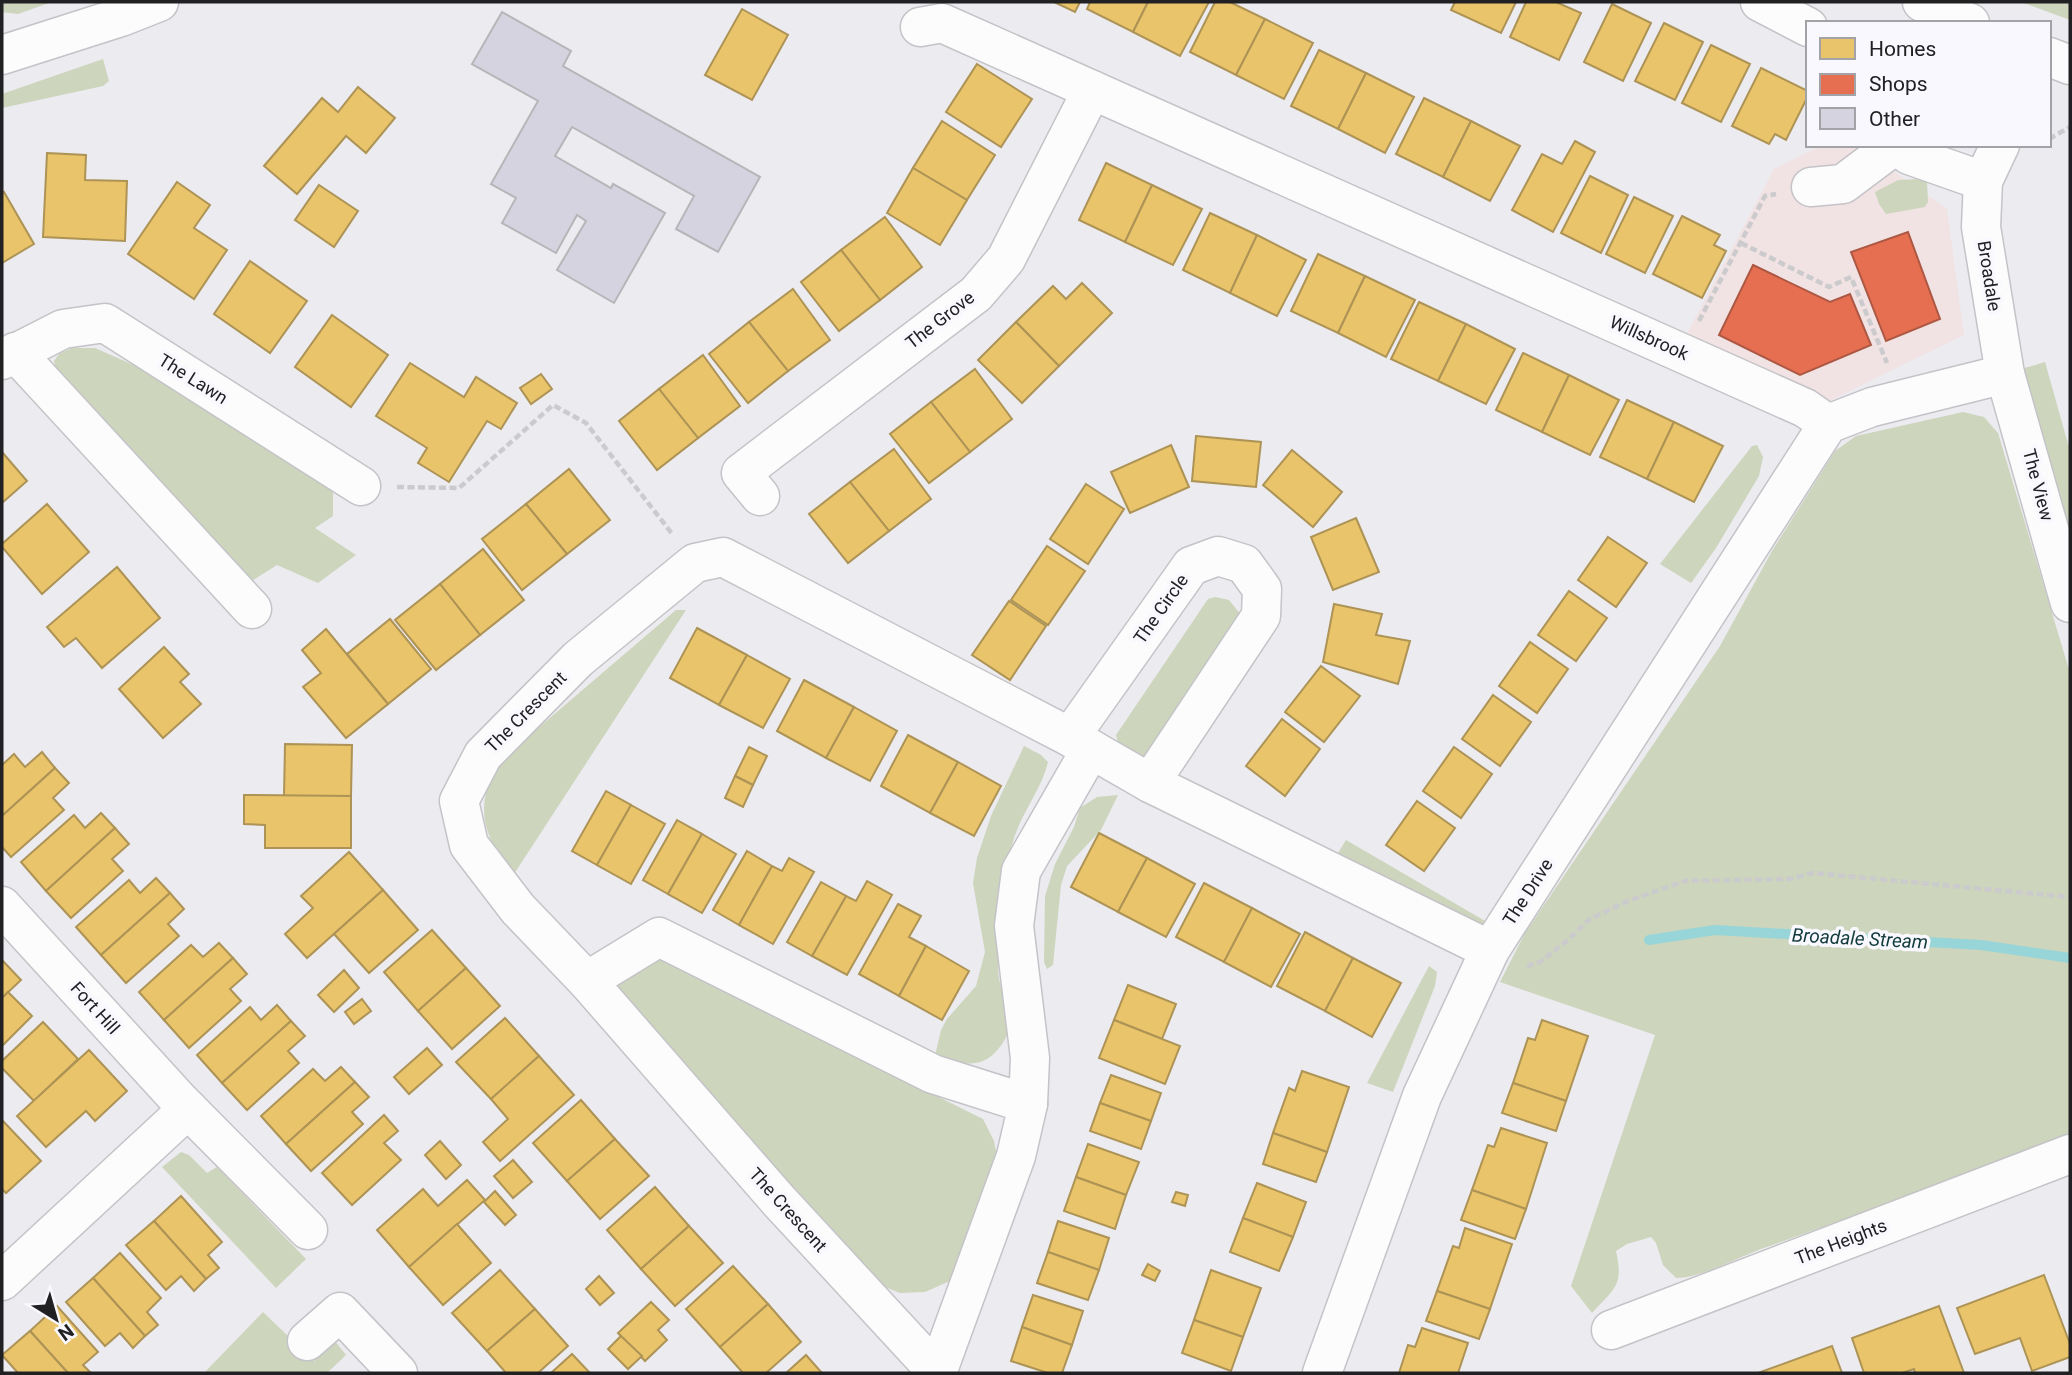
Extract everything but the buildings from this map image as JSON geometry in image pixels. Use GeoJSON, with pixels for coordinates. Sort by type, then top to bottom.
{"type":"FeatureCollection","features":[{"type":"Feature","properties":{"kind":"street"},"geometry":{"type":"LineString","coordinates":[[2,55],[159,2]]}},
{"type":"Feature","properties":{"kind":"street"},"geometry":{"type":"LineString","coordinates":[[1760,2],[1806,26]]}},
{"type":"Feature","properties":{"kind":"street"},"geometry":{"type":"LineString","coordinates":[[1922,2],[1965,21]]}},
{"type":"Feature","properties":{"kind":"street"},"geometry":{"type":"LineString","coordinates":[[920,27],[942,23],[1092,90]]}},
{"type":"Feature","properties":{"kind":"street"},"geometry":{"type":"LineString","coordinates":[[2051,58],[2070,65]]}},
{"type":"Feature","properties":{"kind":"street","name":"Willsbrook"},"geometry":{"type":"LineString","coordinates":[[1092,90],[1805,408],[1820,437]]}},
{"type":"Feature","properties":{"kind":"street","name":"The Grove"},"geometry":{"type":"LineString","coordinates":[[760,496],[741,473],[976,294],[1006,259],[1092,90]]}},
{"type":"Feature","properties":{"kind":"street"},"geometry":{"type":"LineString","coordinates":[[1811,187],[1843,184],[1894,147]]}},
{"type":"Feature","properties":{"kind":"street"},"geometry":{"type":"LineString","coordinates":[[1899,147],[1909,155],[1983,181]]}},
{"type":"Feature","properties":{"kind":"street","name":"Broadale"},"geometry":{"type":"LineString","coordinates":[[1999,147],[1983,181],[1981,227],[2011,391]]}},
{"type":"Feature","properties":{"kind":"street","name":"The Lawn"},"geometry":{"type":"LineString","coordinates":[[252,609],[8,356],[63,329],[105,323],[361,486]]}},
{"type":"Feature","properties":{"kind":"street"},"geometry":{"type":"LineString","coordinates":[[1820,437],[1872,407],[1903,400],[2011,391]]}},
{"type":"Feature","properties":{"kind":"street","name":"The View"},"geometry":{"type":"LineString","coordinates":[[2011,391],[2070,603]]}},
{"type":"Feature","properties":{"kind":"street","name":"The Drive"},"geometry":{"type":"LineString","coordinates":[[1322,1373],[1422,1096],[1490,950],[1820,437]]}},
{"type":"Feature","properties":{"kind":"street","name":"The Circle"},"geometry":{"type":"LineString","coordinates":[[1080,743],[1191,566],[1218,556],[1244,564],[1262,589],[1261,616],[1150,783]]}},
{"type":"Feature","properties":{"kind":"street"},"geometry":{"type":"LineString","coordinates":[[709,560],[1080,743],[1150,783],[1490,950]]}},
{"type":"Feature","properties":{"kind":"street","name":"The Crescent"},"geometry":{"type":"LineString","coordinates":[[709,560],[568,669],[483,755],[458,801],[469,845],[518,909],[587,981],[779,1201],[937,1373],[1016,1156],[1028,1104],[1030,1058],[1014,926],[1021,871],[1080,743]]}},
{"type":"Feature","properties":{"kind":"street","name":"Fort Hill"},"geometry":{"type":"LineString","coordinates":[[2,906],[188,1109],[308,1230]]}},
{"type":"Feature","properties":{"kind":"street"},"geometry":{"type":"LineString","coordinates":[[587,981],[659,937],[933,1074],[1028,1104]]}},
{"type":"Feature","properties":{"kind":"street"},"geometry":{"type":"LineString","coordinates":[[2,1280],[188,1109]]}},
{"type":"Feature","properties":{"kind":"street","name":"The Heights"},"geometry":{"type":"LineString","coordinates":[[1611,1330],[2070,1153]]}},
{"type":"Feature","properties":{"kind":"street"},"geometry":{"type":"LineString","coordinates":[[307,1341],[340,1312],[398,1373]]}},
{"type":"Feature","properties":{"kind":"path"},"geometry":{"type":"LineString","coordinates":[[2051,138],[2070,127]]}},
{"type":"Feature","properties":{"kind":"path"},"geometry":{"type":"LineString","coordinates":[[1682,353],[1765,196],[1811,187]]}},
{"type":"Feature","properties":{"kind":"path"},"geometry":{"type":"LineString","coordinates":[[1741,243],[1829,287],[1851,277],[1903,400]]}},
{"type":"Feature","properties":{"kind":"path"},"geometry":{"type":"LineString","coordinates":[[361,486],[459,488],[553,405],[586,423],[709,560]]}},
{"type":"Feature","properties":{"kind":"path"},"geometry":{"type":"LineString","coordinates":[[1490,950],[1522,967],[1540,962],[1569,940],[1590,919],[1628,901],[1685,881],[1789,879],[1813,873],[2070,897]]}},
{"type":"Feature","properties":{"kind":"shaded area"},"geometry":{"type":"Polygon","coordinates":[[[1818,147],[1860,147],[1947,209],[1964,335],[1819,406],[1682,343],[1774,169],[1818,147]]]}},
{"type":"Feature","properties":{"kind":"green space"},"geometry":{"type":"Polygon","coordinates":[[[2,2],[52,2],[18,14],[2,12],[2,2]]]}},
{"type":"Feature","properties":{"kind":"green space"},"geometry":{"type":"Polygon","coordinates":[[[2021,2],[2070,2],[2070,20],[2021,2]]]}},
{"type":"Feature","properties":{"kind":"green space"},"geometry":{"type":"Polygon","coordinates":[[[103,59],[109,81],[103,86],[2,108],[2,94],[103,59]]]}},
{"type":"Feature","properties":{"kind":"green space"},"geometry":{"type":"Polygon","coordinates":[[[1898,180],[1927,181],[1928,202],[1925,207],[1886,214],[1875,192],[1898,180]]]}},
{"type":"Feature","properties":{"kind":"green space"},"geometry":{"type":"Polygon","coordinates":[[[72,348],[95,348],[145,370],[333,487],[333,516],[315,528],[356,555],[318,583],[277,565],[253,580],[199,533],[58,380],[54,361],[59,354],[72,348]]]}},
{"type":"Feature","properties":{"kind":"green space"},"geometry":{"type":"Polygon","coordinates":[[[2045,362],[2070,451],[2070,603],[2005,374],[2045,362]]]}},
{"type":"Feature","properties":{"kind":"green space"},"geometry":{"type":"Polygon","coordinates":[[[1963,412],[1984,417],[1998,433],[2070,673],[2070,1133],[1696,1275],[1676,1278],[1663,1265],[1656,1243],[1651,1237],[1627,1244],[1616,1251],[1619,1272],[1615,1286],[1592,1313],[1571,1286],[1655,1035],[1500,982],[1525,933],[1720,646],[1772,551],[1835,451],[1856,436],[1963,412]]]}},
{"type":"Feature","properties":{"kind":"green space"},"geometry":{"type":"Polygon","coordinates":[[[1757,445],[1763,457],[1759,476],[1716,548],[1691,583],[1660,564],[1752,446],[1757,445]]]}},
{"type":"Feature","properties":{"kind":"green space"},"geometry":{"type":"Polygon","coordinates":[[[1215,597],[1229,600],[1241,615],[1147,761],[1119,747],[1116,735],[1208,599],[1215,597]]]}},
{"type":"Feature","properties":{"kind":"green space"},"geometry":{"type":"Polygon","coordinates":[[[676,610],[686,610],[514,874],[495,847],[485,822],[485,795],[496,764],[676,610]]]}},
{"type":"Feature","properties":{"kind":"green space"},"geometry":{"type":"Polygon","coordinates":[[[1024,746],[1048,762],[1017,830],[1003,887],[998,969],[1009,1014],[1009,1029],[1002,1044],[987,1059],[972,1064],[963,1063],[935,1056],[941,1030],[947,1019],[976,986],[985,952],[973,883],[977,858],[991,816],[1024,746]]]}},
{"type":"Feature","properties":{"kind":"green space"},"geometry":{"type":"Polygon","coordinates":[[[1118,795],[1101,830],[1067,866],[1061,885],[1053,965],[1047,969],[1044,962],[1045,896],[1055,864],[1074,827],[1080,808],[1097,797],[1118,795]]]}},
{"type":"Feature","properties":{"kind":"green space"},"geometry":{"type":"Polygon","coordinates":[[[1346,840],[1492,925],[1487,930],[1335,858],[1346,840]]]}},
{"type":"Feature","properties":{"kind":"green space"},"geometry":{"type":"Polygon","coordinates":[[[646,952],[983,1119],[994,1141],[998,1161],[964,1263],[950,1281],[925,1292],[900,1293],[880,1285],[854,1259],[616,988],[621,972],[646,952]]]}},
{"type":"Feature","properties":{"kind":"green space"},"geometry":{"type":"Polygon","coordinates":[[[1429,966],[1437,972],[1435,986],[1393,1092],[1367,1083],[1429,966]]]}},
{"type":"Feature","properties":{"kind":"green space"},"geometry":{"type":"Polygon","coordinates":[[[181,1152],[189,1155],[207,1173],[217,1167],[306,1259],[276,1288],[162,1167],[181,1152]]]}},
{"type":"Feature","properties":{"kind":"green space"},"geometry":{"type":"Polygon","coordinates":[[[263,1312],[314,1361],[335,1341],[346,1355],[327,1373],[204,1373],[263,1312]]]}},
{"type":"Feature","properties":{"kind":"waterway","name":"Broadale Stream"},"geometry":{"type":"LineString","coordinates":[[1649,940],[1715,930],[1981,945],[2070,958]]}}]}
